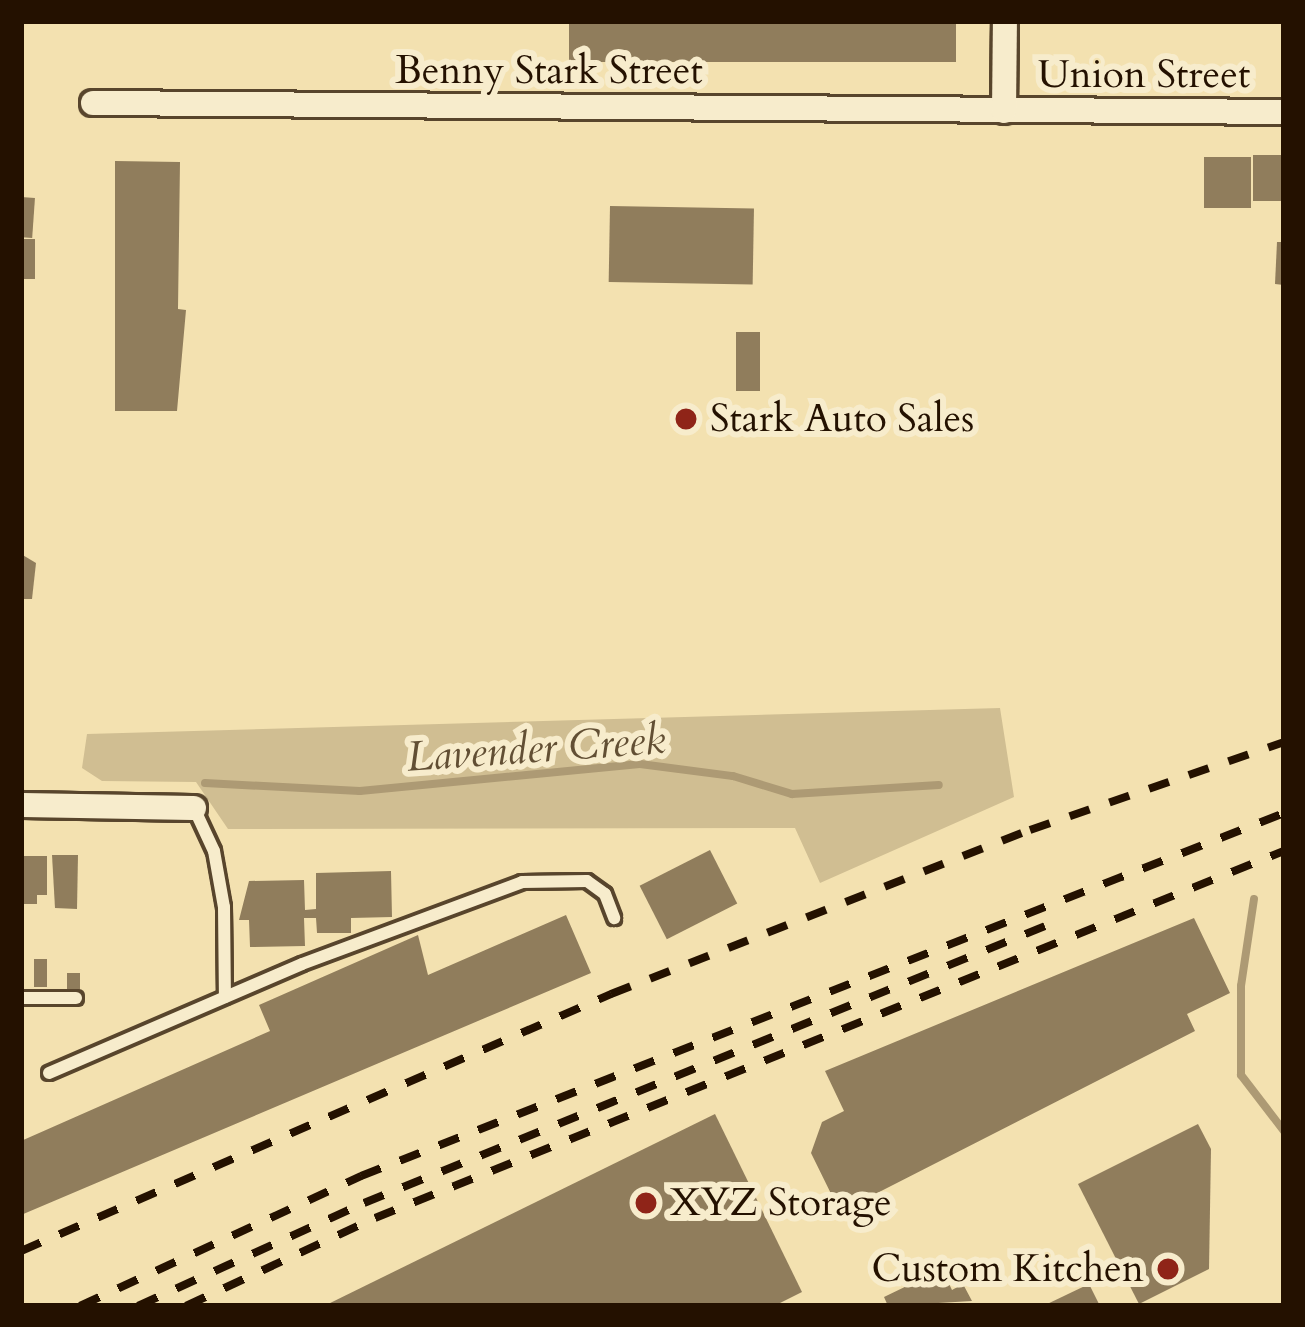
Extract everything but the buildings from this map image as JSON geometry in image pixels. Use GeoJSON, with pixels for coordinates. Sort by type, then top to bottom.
{"type":"FeatureCollection","features":[{"type":"Feature","properties":{"kind":"street"},"geometry":{"type":"LineString","coordinates":[[1004,111],[1005,21]]}},
{"type":"Feature","properties":{"kind":"street","name":"Benny Stark Street"},"geometry":{"type":"LineString","coordinates":[[93,103],[1004,111]]}},
{"type":"Feature","properties":{"kind":"street","name":"Union Street"},"geometry":{"type":"LineString","coordinates":[[1004,111],[1284,112]]}},
{"type":"Feature","properties":{"kind":"street"},"geometry":{"type":"LineString","coordinates":[[21,805],[194,808]]}},
{"type":"Feature","properties":{"kind":"lane"},"geometry":{"type":"LineString","coordinates":[[194,808],[214,851],[224,907],[225,997]]}},
{"type":"Feature","properties":{"kind":"lane"},"geometry":{"type":"LineString","coordinates":[[49,1073],[225,997],[522,882],[587,880],[605,894],[614,919]]}},
{"type":"Feature","properties":{"kind":"lane"},"geometry":{"type":"LineString","coordinates":[[21,998],[76,998]]}},
{"type":"Feature","properties":{"kind":"shaded area"},"geometry":{"type":"Polygon","coordinates":[[[1000,708],[1014,797],[820,883],[795,828],[228,829],[196,782],[102,781],[82,768],[87,734],[1000,708]]]}},
{"type":"Feature","properties":{"kind":"waterway","name":"Lavender Creek"},"geometry":{"type":"LineString","coordinates":[[205,783],[360,791],[640,764],[733,776],[792,794],[939,785]]}},
{"type":"Feature","properties":{"kind":"waterway","name":"Lavender Creek"},"geometry":{"type":"LineString","coordinates":[[1254,899],[1241,986],[1241,1075],[1284,1131]]}},
{"type":"Feature","properties":{"kind":"railway"},"geometry":{"type":"LineString","coordinates":[[21,1251],[611,994],[1030,830],[1284,742]]}},
{"type":"Feature","properties":{"kind":"railway"},"geometry":{"type":"LineString","coordinates":[[80,1306],[361,1176],[1284,813]]}},
{"type":"Feature","properties":{"kind":"railway"},"geometry":{"type":"LineString","coordinates":[[186,1306],[375,1218],[1284,851]]}},
{"type":"Feature","properties":{"kind":"railway"},"geometry":{"type":"LineString","coordinates":[[138,1306],[364,1203],[1045,926]]}},
{"type":"Feature","properties":{"kind":"place","name":"Stark Auto Sales"},"geometry":{"type":"Point","coordinates":[686,419]}},
{"type":"Feature","properties":{"kind":"place","name":"XYZ Storage"},"geometry":{"type":"Point","coordinates":[646,1203]}},
{"type":"Feature","properties":{"kind":"place","name":"Custom Kitchen"},"geometry":{"type":"Point","coordinates":[1168,1269]}}]}
